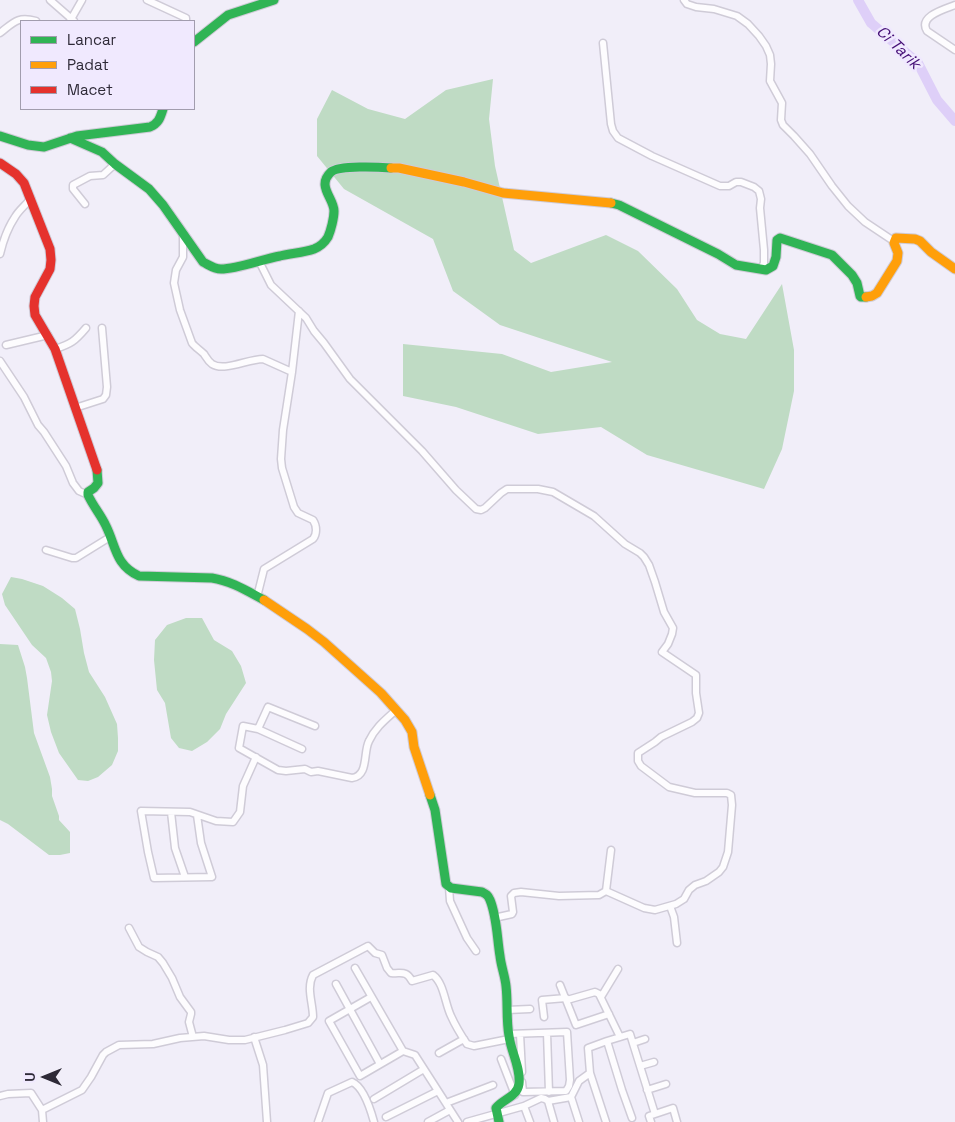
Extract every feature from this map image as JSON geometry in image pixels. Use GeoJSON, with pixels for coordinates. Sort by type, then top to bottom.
{"type":"FeatureCollection","features":[{"type":"Feature","properties":{"kind":"street"},"geometry":{"type":"LineString","coordinates":[[50,0],[71,20]]}},
{"type":"Feature","properties":{"kind":"street"},"geometry":{"type":"LineString","coordinates":[[72,20],[82,0]]}},
{"type":"Feature","properties":{"kind":"street"},"geometry":{"type":"LineString","coordinates":[[147,0],[186,18],[186,20]]}},
{"type":"Feature","properties":{"kind":"street"},"geometry":{"type":"LineString","coordinates":[[195,41],[228,15],[274,0]]}},
{"type":"Feature","properties":{"kind":"street"},"geometry":{"type":"LineString","coordinates":[[70,138],[102,152],[149,189],[183,232],[203,262],[212,268],[230,268],[310,250],[321,245],[328,236],[334,209],[328,198],[325,186],[330,173],[334,170],[345,168],[399,168],[504,193],[609,202],[619,205],[718,254],[733,264],[768,269],[774,264],[776,240],[780,238],[832,255],[857,282],[860,296],[867,297],[877,292],[897,261],[898,253],[894,242],[865,222],[848,206],[810,154],[783,125],[780,120],[782,103],[770,81],[770,55],[766,46],[748,24],[737,16],[714,9],[696,7],[687,4],[684,0]]}},
{"type":"Feature","properties":{"kind":"street"},"geometry":{"type":"LineString","coordinates":[[955,5],[930,16],[926,20],[925,28],[955,50]]}},
{"type":"Feature","properties":{"kind":"street"},"geometry":{"type":"LineString","coordinates":[[0,33],[19,20],[30,20]]}},
{"type":"Feature","properties":{"kind":"street"},"geometry":{"type":"LineString","coordinates":[[603,43],[611,124],[618,138],[652,156],[711,182],[725,186],[741,182],[759,191],[764,250],[764,263],[761,269]]}},
{"type":"Feature","properties":{"kind":"street"},"geometry":{"type":"LineString","coordinates":[[0,136],[36,147],[44,146],[77,136],[150,127],[160,120],[163,110]]}},
{"type":"Feature","properties":{"kind":"street"},"geometry":{"type":"LineString","coordinates":[[0,162],[21,178],[31,198],[50,249],[50,269],[38,289],[34,306],[35,315],[55,349],[95,463],[99,477],[98,482],[97,486],[88,492],[88,495]]}},
{"type":"Feature","properties":{"kind":"street"},"geometry":{"type":"LineString","coordinates":[[85,204],[73,188],[73,185],[90,176],[102,175],[115,164]]}},
{"type":"Feature","properties":{"kind":"street"},"geometry":{"type":"LineString","coordinates":[[0,254],[6,232],[16,214],[24,208],[31,198]]}},
{"type":"Feature","properties":{"kind":"street"},"geometry":{"type":"LineString","coordinates":[[183,232],[182,257],[176,270],[174,283],[180,310],[192,343],[212,364],[228,366],[263,359],[292,372]]}},
{"type":"Feature","properties":{"kind":"street"},"geometry":{"type":"LineString","coordinates":[[894,242],[896,238],[900,237],[920,240],[931,252],[955,269]]}},
{"type":"Feature","properties":{"kind":"street"},"geometry":{"type":"LineString","coordinates":[[259,261],[271,285],[306,318],[350,380],[476,509],[482,510],[507,490],[553,492],[594,516],[625,544],[640,552],[644,557],[655,582],[664,612],[673,628],[668,644],[662,652],[696,675],[699,713],[695,720],[640,750],[638,753],[639,763],[669,787],[695,793],[727,793],[731,795],[728,852],[723,867],[713,876],[689,890],[684,899],[670,906],[655,910],[644,908],[606,891]]}},
{"type":"Feature","properties":{"kind":"street"},"geometry":{"type":"LineString","coordinates":[[257,597],[264,569],[313,539],[316,534],[315,522],[298,513],[294,506],[281,463],[283,430],[299,312]]}},
{"type":"Feature","properties":{"kind":"street"},"geometry":{"type":"LineString","coordinates":[[55,349],[72,342],[86,328]]}},
{"type":"Feature","properties":{"kind":"street"},"geometry":{"type":"LineString","coordinates":[[75,408],[103,399],[106,395],[102,328]]}},
{"type":"Feature","properties":{"kind":"street"},"geometry":{"type":"LineString","coordinates":[[6,345],[48,336]]}},
{"type":"Feature","properties":{"kind":"street"},"geometry":{"type":"LineString","coordinates":[[0,360],[24,397],[38,425],[66,466],[73,482],[79,491],[88,495],[103,520],[121,561],[127,569],[135,575],[144,577],[224,580],[240,587],[307,628],[377,689],[404,720],[412,732],[414,747],[435,810],[450,901],[467,938],[476,951]]}},
{"type":"Feature","properties":{"kind":"street"},"geometry":{"type":"LineString","coordinates":[[46,550],[76,558],[110,537]]}},
{"type":"Feature","properties":{"kind":"street"},"geometry":{"type":"LineString","coordinates":[[258,729],[268,708],[315,726]]}},
{"type":"Feature","properties":{"kind":"street"},"geometry":{"type":"LineString","coordinates":[[302,750],[258,729],[243,726],[238,748],[278,770],[305,769],[311,772],[318,771],[356,778],[362,772],[367,746],[376,728],[396,711]]}},
{"type":"Feature","properties":{"kind":"street"},"geometry":{"type":"LineString","coordinates":[[197,815],[201,843],[212,877],[154,878],[141,811],[190,812],[216,821],[233,822],[240,812],[243,786],[256,758]]}},
{"type":"Feature","properties":{"kind":"street"},"geometry":{"type":"LineString","coordinates":[[171,812],[175,848],[185,878]]}},
{"type":"Feature","properties":{"kind":"street"},"geometry":{"type":"LineString","coordinates":[[494,918],[514,912],[512,896],[514,893],[559,896],[600,895],[606,891],[611,850]]}},
{"type":"Feature","properties":{"kind":"street"},"geometry":{"type":"LineString","coordinates":[[449,887],[482,892],[490,899],[505,979],[509,1037],[518,1071],[519,1086],[515,1095],[498,1104],[496,1108],[498,1118]]}},
{"type":"Feature","properties":{"kind":"street"},"geometry":{"type":"LineString","coordinates":[[670,906],[674,917],[678,943]]}},
{"type":"Feature","properties":{"kind":"street"},"geometry":{"type":"LineString","coordinates":[[129,928],[139,946],[158,957],[167,969],[180,997],[191,1012],[189,1022],[193,1037]]}},
{"type":"Feature","properties":{"kind":"street"},"geometry":{"type":"LineString","coordinates":[[42,1110],[82,1090],[103,1055],[119,1045],[153,1044],[180,1038],[204,1036],[229,1040],[245,1040],[308,1023],[313,1017],[310,984],[313,975],[368,946],[375,953],[382,955],[387,968],[391,972],[405,973],[409,975],[412,981],[434,975],[441,987],[451,1016],[467,1044],[474,1046],[520,1034],[567,1032],[570,1080],[566,1091],[523,1092],[520,1034]]}},
{"type":"Feature","properties":{"kind":"street"},"geometry":{"type":"LineString","coordinates":[[355,968],[403,1051],[415,1055],[458,1122]]}},
{"type":"Feature","properties":{"kind":"street"},"geometry":{"type":"LineString","coordinates":[[601,997],[618,970]]}},
{"type":"Feature","properties":{"kind":"street"},"geometry":{"type":"LineString","coordinates":[[336,984],[380,1064]]}},
{"type":"Feature","properties":{"kind":"street"},"geometry":{"type":"LineString","coordinates":[[560,984],[576,1025],[609,1014]]}},
{"type":"Feature","properties":{"kind":"street"},"geometry":{"type":"LineString","coordinates":[[544,1017],[542,1000],[566,999],[595,992],[601,997],[620,1037]]}},
{"type":"Feature","properties":{"kind":"street"},"geometry":{"type":"LineString","coordinates":[[371,997],[329,1021],[360,1076],[403,1051]]}},
{"type":"Feature","properties":{"kind":"street"},"geometry":{"type":"LineString","coordinates":[[506,1010],[530,1009]]}},
{"type":"Feature","properties":{"kind":"street"},"geometry":{"type":"LineString","coordinates":[[547,1033],[549,1092]]}},
{"type":"Feature","properties":{"kind":"street"},"geometry":{"type":"LineString","coordinates":[[606,1122],[590,1073],[588,1048],[630,1034],[655,1114]]}},
{"type":"Feature","properties":{"kind":"street"},"geometry":{"type":"LineString","coordinates":[[254,1037],[263,1065],[267,1122]]}},
{"type":"Feature","properties":{"kind":"street"},"geometry":{"type":"LineString","coordinates":[[439,1053],[464,1039]]}},
{"type":"Feature","properties":{"kind":"street"},"geometry":{"type":"LineString","coordinates":[[632,1043],[645,1039]]}},
{"type":"Feature","properties":{"kind":"street"},"geometry":{"type":"LineString","coordinates":[[607,1041],[632,1118]]}},
{"type":"Feature","properties":{"kind":"street"},"geometry":{"type":"LineString","coordinates":[[500,1059],[515,1095]]}},
{"type":"Feature","properties":{"kind":"street"},"geometry":{"type":"LineString","coordinates":[[640,1066],[654,1062]]}},
{"type":"Feature","properties":{"kind":"street"},"geometry":{"type":"LineString","coordinates":[[374,1099],[424,1069]]}},
{"type":"Feature","properties":{"kind":"street"},"geometry":{"type":"LineString","coordinates":[[579,1122],[571,1097],[579,1081],[590,1073]]}},
{"type":"Feature","properties":{"kind":"street"},"geometry":{"type":"LineString","coordinates":[[318,1122],[328,1093],[352,1082],[359,1087],[370,1107],[374,1122]]}},
{"type":"Feature","properties":{"kind":"street"},"geometry":{"type":"LineString","coordinates":[[647,1090],[666,1084]]}},
{"type":"Feature","properties":{"kind":"street"},"geometry":{"type":"LineString","coordinates":[[428,1122],[448,1106],[493,1085]]}},
{"type":"Feature","properties":{"kind":"street"},"geometry":{"type":"LineString","coordinates":[[386,1117],[438,1090]]}},
{"type":"Feature","properties":{"kind":"street"},"geometry":{"type":"LineString","coordinates":[[0,1096],[31,1092],[42,1110],[43,1122]]}},
{"type":"Feature","properties":{"kind":"street"},"geometry":{"type":"LineString","coordinates":[[548,1101],[571,1097]]}},
{"type":"Feature","properties":{"kind":"street"},"geometry":{"type":"LineString","coordinates":[[467,1122],[498,1118],[541,1098],[545,1098],[548,1101],[554,1122]]}},
{"type":"Feature","properties":{"kind":"street"},"geometry":{"type":"LineString","coordinates":[[524,1106],[530,1122]]}},
{"type":"Feature","properties":{"kind":"street"},"geometry":{"type":"LineString","coordinates":[[651,1122],[649,1116],[673,1108],[677,1122]]}},
{"type":"Feature","properties":{"kind":"green space"},"geometry":{"type":"Polygon","coordinates":[[[493,79],[489,119],[495,166],[514,250],[531,263],[606,235],[638,251],[677,289],[697,320],[720,334],[746,339],[782,284],[794,350],[794,391],[782,449],[764,489],[647,455],[601,427],[538,434],[456,407],[403,396],[403,344],[502,354],[551,372],[612,362],[500,325],[453,291],[433,239],[344,189],[317,156],[317,119],[332,90],[368,109],[405,119],[446,90],[493,79]]]}},
{"type":"Feature","properties":{"kind":"green space"},"geometry":{"type":"Polygon","coordinates":[[[11,577],[43,586],[75,609],[89,672],[105,697],[117,724],[118,751],[112,765],[98,777],[88,781],[78,780],[59,753],[47,715],[52,681],[51,672],[46,658],[32,645],[5,605],[2,594],[11,577]]]}},
{"type":"Feature","properties":{"kind":"green space"},"geometry":{"type":"Polygon","coordinates":[[[186,618],[202,618],[214,640],[232,651],[241,666],[246,683],[226,714],[220,729],[207,742],[192,751],[179,748],[171,738],[165,703],[157,690],[154,660],[155,640],[167,625],[186,618]]]}},
{"type":"Feature","properties":{"kind":"green space"},"geometry":{"type":"Polygon","coordinates":[[[0,644],[18,645],[27,678],[34,733],[50,777],[52,796],[59,820],[70,832],[70,853],[49,855],[0,820],[0,644]]]}},
{"type":"Feature","properties":{"kind":"waterway","name":"Ci Tarik"},"geometry":{"type":"LineString","coordinates":[[858,0],[871,23],[918,63],[937,100],[955,121]]}},
{"type":"Feature","properties":{"kind":"traffic: fast"},"geometry":{"type":"LineString","coordinates":[[195,41],[228,15],[274,0]]}},
{"type":"Feature","properties":{"kind":"traffic: fast"},"geometry":{"type":"LineString","coordinates":[[0,136],[28,145],[44,147],[77,136],[150,127],[160,118],[163,110]]}},
{"type":"Feature","properties":{"kind":"traffic: fast"},"geometry":{"type":"LineString","coordinates":[[70,138],[102,152],[149,189],[163,205],[203,262],[218,269],[227,269],[318,247],[328,237],[333,220],[333,206],[325,187],[325,182],[331,172],[350,167],[391,168]]}},
{"type":"Feature","properties":{"kind":"traffic: fast"},"geometry":{"type":"LineString","coordinates":[[611,203],[619,205],[718,254],[736,265],[766,270],[773,266],[776,257],[777,240],[780,238],[832,255],[852,275],[857,283],[860,296],[866,297]]}},
{"type":"Feature","properties":{"kind":"traffic: fast"},"geometry":{"type":"LineString","coordinates":[[97,470],[98,483],[88,492],[88,495],[104,522],[117,554],[131,572],[139,576],[219,579],[264,600]]}},
{"type":"Feature","properties":{"kind":"traffic: fast"},"geometry":{"type":"LineString","coordinates":[[430,795],[435,810],[446,884],[451,888],[485,893],[489,898],[494,913],[506,986],[509,1036],[519,1078],[516,1092],[496,1108],[499,1122]]}},
{"type":"Feature","properties":{"kind":"traffic: slow"},"geometry":{"type":"LineString","coordinates":[[391,168],[399,168],[464,182],[503,193],[611,203]]}},
{"type":"Feature","properties":{"kind":"traffic: slow"},"geometry":{"type":"LineString","coordinates":[[866,297],[877,293],[897,261],[898,253],[894,243],[896,238],[920,241],[931,252],[955,269]]}},
{"type":"Feature","properties":{"kind":"traffic: slow"},"geometry":{"type":"LineString","coordinates":[[264,600],[324,642],[381,693],[405,720],[412,732],[414,747],[430,795]]}},
{"type":"Feature","properties":{"kind":"traffic: jam"},"geometry":{"type":"LineString","coordinates":[[0,163],[16,174],[24,183],[50,249],[50,269],[35,297],[35,315],[55,349],[97,470]]}}]}
